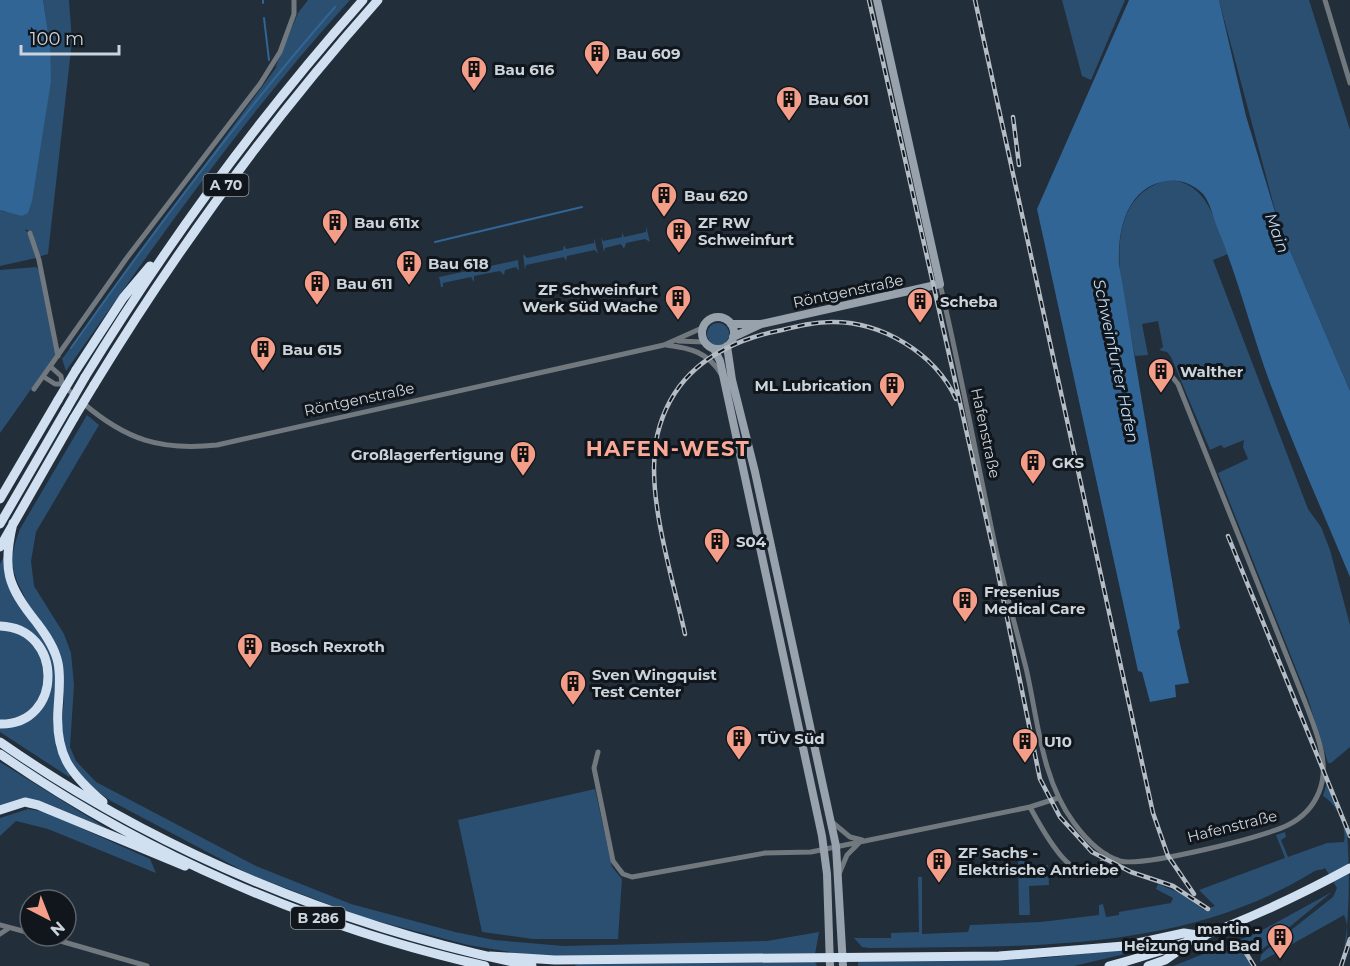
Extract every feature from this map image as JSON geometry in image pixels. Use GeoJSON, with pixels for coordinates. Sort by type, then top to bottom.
{"type":"FeatureCollection","features":[{"type":"Feature","properties":{"kind":"highway","name":"A 70"},"geometry":{"type":"LineString","coordinates":[[0,524],[86,377],[171,244],[250,135],[363,0]]}},
{"type":"Feature","properties":{"kind":"highway","name":"A 70"},"geometry":{"type":"LineString","coordinates":[[0,547],[74,418],[162,277],[233,175],[319,67],[378,0]]}},
{"type":"Feature","properties":{"kind":"highway"},"geometry":{"type":"LineString","coordinates":[[0,499],[76,370],[123,298],[171,244]]}},
{"type":"Feature","properties":{"kind":"highway"},"geometry":{"type":"LineString","coordinates":[[0,494],[8,487]]}},
{"type":"Feature","properties":{"kind":"highway"},"geometry":{"type":"LineString","coordinates":[[13,523],[6,559],[8,576],[24,607],[54,648],[59,664],[57,719],[61,752],[81,783],[118,816]]}},
{"type":"Feature","properties":{"kind":"highway"},"geometry":{"type":"LineString","coordinates":[[0,626],[20,630],[30,637],[41,649],[49,672],[48,684],[40,704],[25,718],[9,724],[0,724]]}},
{"type":"Feature","properties":{"kind":"highway","name":"B 286"},"geometry":{"type":"LineString","coordinates":[[0,742],[118,816],[188,852],[274,889],[381,927],[532,966]]}},
{"type":"Feature","properties":{"kind":"highway","name":"B 286"},"geometry":{"type":"LineString","coordinates":[[0,754],[89,810],[204,871],[347,929],[435,955],[485,966]]}},
{"type":"Feature","properties":{"kind":"highway"},"geometry":{"type":"LineString","coordinates":[[0,810],[25,802],[38,805],[182,865],[204,871]]}},
{"type":"Feature","properties":{"kind":"highway"},"geometry":{"type":"LineString","coordinates":[[1109,966],[1200,937],[1258,914],[1350,868]]}},
{"type":"Feature","properties":{"kind":"highway"},"geometry":{"type":"LineString","coordinates":[[490,956],[555,960],[843,962],[1051,954],[1124,946],[1184,933],[1200,937]]}},
{"type":"Feature","properties":{"kind":"highway"},"geometry":{"type":"LineString","coordinates":[[1148,966],[1165,960],[1200,937]]}},
{"type":"Feature","properties":{"kind":"highway","name":"B 286"},"geometry":{"type":"LineString","coordinates":[[435,955],[460,966]]}},
{"type":"Feature","properties":{"kind":"street"},"geometry":{"type":"LineString","coordinates":[[34,389],[140,241],[260,84],[280,52],[294,14],[294,0]]}},
{"type":"Feature","properties":{"kind":"street","name":"Hafenstraße"},"geometry":{"type":"LineString","coordinates":[[877,0],[953,337],[957,367],[1007,598],[1049,774],[1058,798],[1082,834],[1106,854],[1121,861],[1142,861],[1273,832],[1304,814],[1314,802],[1323,781],[1323,762],[1318,737],[1305,702],[1178,384],[1160,362]]}},
{"type":"Feature","properties":{"kind":"street"},"geometry":{"type":"LineString","coordinates":[[1325,0],[1347,66],[1350,83]]}},
{"type":"Feature","properties":{"kind":"street"},"geometry":{"type":"LineString","coordinates":[[30,233],[39,260],[58,356]]}},
{"type":"Feature","properties":{"kind":"street","name":"Röntgenstraße"},"geometry":{"type":"LineString","coordinates":[[733,337],[761,324],[940,284]]}},
{"type":"Feature","properties":{"kind":"street"},"geometry":{"type":"LineString","coordinates":[[830,962],[824,849],[783,661],[756,521],[720,361],[714,349],[704,342],[702,328],[714,318],[723,318],[731,324],[733,337],[727,346],[732,380],[755,472],[816,764],[836,846],[843,962]]}},
{"type":"Feature","properties":{"kind":"street","name":"Röntgenstraße"},"geometry":{"type":"LineString","coordinates":[[731,324],[761,324]]}},
{"type":"Feature","properties":{"kind":"street","name":"Röntgenstraße"},"geometry":{"type":"LineString","coordinates":[[44,377],[55,384],[62,384],[104,421],[136,438],[152,444],[182,447],[209,446],[664,345],[702,328]]}},
{"type":"Feature","properties":{"kind":"street","name":"Röntgenstraße"},"geometry":{"type":"LineString","coordinates":[[676,341],[704,342]]}},
{"type":"Feature","properties":{"kind":"street"},"geometry":{"type":"LineString","coordinates":[[664,345],[685,347],[703,354],[714,365],[724,382]]}},
{"type":"Feature","properties":{"kind":"street"},"geometry":{"type":"LineString","coordinates":[[714,349],[727,346]]}},
{"type":"Feature","properties":{"kind":"street","name":"Röntgenstraße"},"geometry":{"type":"LineString","coordinates":[[51,367],[61,376],[62,384]]}},
{"type":"Feature","properties":{"kind":"street"},"geometry":{"type":"LineString","coordinates":[[735,432],[745,429]]}},
{"type":"Feature","properties":{"kind":"street"},"geometry":{"type":"LineString","coordinates":[[745,474],[755,472]]}},
{"type":"Feature","properties":{"kind":"street"},"geometry":{"type":"LineString","coordinates":[[756,521],[765,519]]}},
{"type":"Feature","properties":{"kind":"street"},"geometry":{"type":"LineString","coordinates":[[783,661],[794,658]]}},
{"type":"Feature","properties":{"kind":"street"},"geometry":{"type":"LineString","coordinates":[[598,752],[594,768],[613,861],[627,876],[640,877],[765,853],[824,849],[1030,807],[1058,798]]}},
{"type":"Feature","properties":{"kind":"street"},"geometry":{"type":"LineString","coordinates":[[806,766],[816,764]]}},
{"type":"Feature","properties":{"kind":"street"},"geometry":{"type":"LineString","coordinates":[[1030,807],[1060,855],[1080,872],[1090,873],[1096,870],[1106,854]]}},
{"type":"Feature","properties":{"kind":"street"},"geometry":{"type":"LineString","coordinates":[[829,819],[850,837],[863,840]]}},
{"type":"Feature","properties":{"kind":"street"},"geometry":{"type":"LineString","coordinates":[[839,874],[850,850],[863,840]]}},
{"type":"Feature","properties":{"kind":"street"},"geometry":{"type":"LineString","coordinates":[[0,925],[18,930]]}},
{"type":"Feature","properties":{"kind":"street"},"geometry":{"type":"LineString","coordinates":[[0,934],[9,928]]}},
{"type":"Feature","properties":{"kind":"street"},"geometry":{"type":"LineString","coordinates":[[78,948],[122,963],[147,966]]}},
{"type":"Feature","properties":{"kind":"shaded area"},"geometry":{"type":"Polygon","coordinates":[[[43,0],[69,0],[72,41],[48,254],[38,257],[33,233],[25,229],[30,237],[36,258],[0,266],[0,210],[6,212],[50,44],[43,0]]]}},
{"type":"Feature","properties":{"kind":"shaded area"},"geometry":{"type":"Polygon","coordinates":[[[308,0],[350,0],[237,134],[66,371],[62,359],[278,65],[275,68],[298,13],[308,0]]]}},
{"type":"Feature","properties":{"kind":"shaded area"},"geometry":{"type":"Polygon","coordinates":[[[1062,0],[1125,0],[1091,80],[1082,76],[1062,0]]]}},
{"type":"Feature","properties":{"kind":"shaded area"},"geometry":{"type":"Polygon","coordinates":[[[1219,0],[1309,0],[1350,130],[1350,391],[1279,225],[1219,0]]]}},
{"type":"Feature","properties":{"kind":"shaded area"},"geometry":{"type":"Polygon","coordinates":[[[1166,180],[1192,187],[1201,195],[1214,217],[1228,254],[1213,260],[1308,509],[1321,527],[1330,550],[1350,625],[1350,747],[1331,763],[1328,763],[1308,699],[1218,473],[1248,459],[1243,447],[1244,440],[1224,448],[1221,445],[1210,450],[1171,357],[1167,352],[1159,350],[1163,347],[1158,321],[1142,324],[1148,355],[1135,356],[1121,283],[1119,256],[1121,232],[1129,210],[1143,192],[1166,180]]]}},
{"type":"Feature","properties":{"kind":"shaded area"},"geometry":{"type":"Polygon","coordinates":[[[646,226],[650,242],[645,239],[626,243],[624,249],[621,244],[605,248],[604,252],[601,237],[603,241],[622,237],[622,232],[624,237],[646,232],[646,226]]]}},
{"type":"Feature","properties":{"kind":"shaded area"},"geometry":{"type":"Polygon","coordinates":[[[594,238],[598,254],[595,250],[567,256],[566,261],[564,257],[526,265],[525,270],[523,254],[527,258],[563,250],[564,245],[566,249],[594,243],[594,238]]]}},
{"type":"Feature","properties":{"kind":"shaded area"},"geometry":{"type":"Polygon","coordinates":[[[518,260],[519,271],[516,267],[505,270],[504,275],[500,271],[474,276],[474,282],[471,277],[443,283],[441,287],[439,277],[518,260]]]}},
{"type":"Feature","properties":{"kind":"shaded area"},"geometry":{"type":"Polygon","coordinates":[[[36,267],[40,271],[56,354],[0,433],[0,270],[36,267]]]}},
{"type":"Feature","properties":{"kind":"shaded area"},"geometry":{"type":"Polygon","coordinates":[[[718,323],[726,326],[729,334],[726,342],[718,345],[710,342],[707,334],[710,326],[718,323]]]}},
{"type":"Feature","properties":{"kind":"shaded area"},"geometry":{"type":"Polygon","coordinates":[[[87,415],[99,425],[36,532],[31,561],[34,586],[64,634],[71,653],[74,685],[70,747],[76,761],[96,782],[256,866],[351,904],[455,932],[494,940],[564,946],[767,941],[819,932],[815,954],[539,957],[468,945],[362,917],[249,874],[104,796],[78,773],[65,751],[62,734],[63,682],[17,580],[13,563],[13,553],[20,529],[87,415]]]}},
{"type":"Feature","properties":{"kind":"shaded area"},"geometry":{"type":"Polygon","coordinates":[[[5,555],[5,560],[49,648],[56,670],[53,722],[56,747],[71,775],[69,777],[0,732],[0,726],[10,726],[46,697],[41,644],[0,624],[0,564],[5,555]]]}},
{"type":"Feature","properties":{"kind":"shaded area"},"geometry":{"type":"Polygon","coordinates":[[[0,629],[26,638],[35,647],[42,658],[45,682],[41,694],[25,714],[0,722],[0,629]]]}},
{"type":"Feature","properties":{"kind":"shaded area"},"geometry":{"type":"Polygon","coordinates":[[[0,762],[106,828],[40,801],[30,800],[0,807],[0,762]]]}},
{"type":"Feature","properties":{"kind":"shaded area"},"geometry":{"type":"Polygon","coordinates":[[[1327,782],[1340,815],[1347,835],[1349,881],[1347,926],[1344,915],[1260,962],[1261,955],[1266,950],[1333,897],[1337,888],[1325,868],[1262,899],[1209,918],[1154,932],[1040,945],[983,947],[869,948],[862,947],[854,938],[891,938],[891,933],[919,932],[918,877],[922,877],[922,934],[968,932],[970,925],[1041,922],[1099,915],[1099,905],[1103,904],[1106,917],[1119,915],[1119,912],[1171,903],[1173,898],[1156,889],[1158,884],[1180,893],[1204,910],[1215,906],[1199,890],[1285,858],[1276,835],[1285,832],[1286,837],[1281,840],[1288,857],[1327,843],[1344,842],[1345,836],[1340,816],[1333,804],[1323,796],[1327,782]]]}},
{"type":"Feature","properties":{"kind":"shaded area"},"geometry":{"type":"Polygon","coordinates":[[[595,789],[612,867],[622,879],[618,939],[533,939],[482,932],[458,820],[595,789]]]}},
{"type":"Feature","properties":{"kind":"shaded area"},"geometry":{"type":"Polygon","coordinates":[[[28,809],[45,812],[150,859],[156,873],[48,829],[16,821],[0,836],[0,818],[28,809]]]}},
{"type":"Feature","properties":{"kind":"shaded area"},"geometry":{"type":"Polygon","coordinates":[[[1024,850],[1025,866],[1048,865],[1049,885],[1029,886],[1030,915],[1019,915],[1018,857],[979,858],[979,851],[1024,850]]]}},
{"type":"Feature","properties":{"kind":"shaded area"},"geometry":{"type":"Polygon","coordinates":[[[1332,892],[1258,953],[1254,953],[1249,945],[1241,948],[1252,966],[1173,966],[1257,933],[1332,892]]]}},
{"type":"Feature","properties":{"kind":"shaded area"},"geometry":{"type":"Polygon","coordinates":[[[1131,950],[1129,953],[1074,966],[858,966],[858,961],[1043,958],[1131,950]]]}},
{"type":"Feature","properties":{"kind":"shaded area"},"geometry":{"type":"Polygon","coordinates":[[[815,962],[817,966],[574,966],[578,964],[815,962]]]}},
{"type":"Feature","properties":{"kind":"water"},"geometry":{"type":"Polygon","coordinates":[[[0,0],[43,0],[50,44],[51,81],[32,201],[28,213],[22,216],[0,210],[0,0]]]}},
{"type":"Feature","properties":{"kind":"water"},"geometry":{"type":"Polygon","coordinates":[[[1129,0],[1219,0],[1246,116],[1279,225],[1350,391],[1350,577],[1279,407],[1205,197],[1186,183],[1168,181],[1150,186],[1135,199],[1126,214],[1121,230],[1119,264],[1180,628],[1177,631],[1189,683],[1175,685],[1176,697],[1150,702],[1142,672],[1138,671],[1037,209],[1129,0]]]}},
{"type":"Feature","properties":{"kind":"waterway"},"geometry":{"type":"LineString","coordinates":[[71,348],[198,174],[335,7]]}},
{"type":"Feature","properties":{"kind":"waterway"},"geometry":{"type":"LineString","coordinates":[[264,18],[269,60]]}},
{"type":"Feature","properties":{"kind":"waterway"},"geometry":{"type":"LineString","coordinates":[[435,242],[582,207]]}},
{"type":"Feature","properties":{"kind":"railway"},"geometry":{"type":"LineString","coordinates":[[869,0],[993,549],[1040,779],[1060,817],[1092,852],[1131,872],[1173,886],[1208,909]]}},
{"type":"Feature","properties":{"kind":"railway"},"geometry":{"type":"LineString","coordinates":[[975,0],[1153,813],[1168,856],[1194,894]]}},
{"type":"Feature","properties":{"kind":"railway"},"geometry":{"type":"LineString","coordinates":[[1013,117],[1019,165]]}},
{"type":"Feature","properties":{"kind":"railway"},"geometry":{"type":"LineString","coordinates":[[685,634],[660,529],[654,474],[655,448],[660,425],[668,405],[692,372],[724,350],[761,335],[812,323],[850,323],[887,334],[920,354],[935,367],[947,382],[956,399]]}},
{"type":"Feature","properties":{"kind":"railway"},"geometry":{"type":"LineString","coordinates":[[1228,536],[1350,836]]}},
{"type":"Feature","properties":{"kind":"railway"},"geometry":{"type":"LineString","coordinates":[[1341,966],[1350,939]]}},
{"type":"Feature","properties":{"kind":"railway"},"geometry":{"type":"LineString","coordinates":[[1243,948],[1254,966]]}},
{"type":"Feature","properties":{"kind":"place","name":"Bau 609"},"geometry":{"type":"Point","coordinates":[597,76]}},
{"type":"Feature","properties":{"kind":"place","name":"Bau 616"},"geometry":{"type":"Point","coordinates":[474,92]}},
{"type":"Feature","properties":{"kind":"place","name":"Bau 601"},"geometry":{"type":"Point","coordinates":[789,122]}},
{"type":"Feature","properties":{"kind":"place","name":"Bau 620"},"geometry":{"type":"Point","coordinates":[664,218]}},
{"type":"Feature","properties":{"kind":"place","name":"Bau 611x"},"geometry":{"type":"Point","coordinates":[335,245]}},
{"type":"Feature","properties":{"kind":"place","name":"ZF RW Schweinfurt"},"geometry":{"type":"Point","coordinates":[679,254]}},
{"type":"Feature","properties":{"kind":"place","name":"Bau 618"},"geometry":{"type":"Point","coordinates":[409,286]}},
{"type":"Feature","properties":{"kind":"place","name":"Bau 611"},"geometry":{"type":"Point","coordinates":[317,306]}},
{"type":"Feature","properties":{"kind":"place","name":"ZF Schweinfurt Werk Süd Wache"},"geometry":{"type":"Point","coordinates":[678,321]}},
{"type":"Feature","properties":{"kind":"place","name":"Scheba"},"geometry":{"type":"Point","coordinates":[920,324]}},
{"type":"Feature","properties":{"kind":"place","name":"Bau 615"},"geometry":{"type":"Point","coordinates":[263,372]}},
{"type":"Feature","properties":{"kind":"place","name":"Walther"},"geometry":{"type":"Point","coordinates":[1161,394]}},
{"type":"Feature","properties":{"kind":"place","name":"ML Lubrication"},"geometry":{"type":"Point","coordinates":[892,408]}},
{"type":"Feature","properties":{"kind":"place","name":"Großlagerfertigung"},"geometry":{"type":"Point","coordinates":[523,477]}},
{"type":"Feature","properties":{"kind":"place","name":"GKS"},"geometry":{"type":"Point","coordinates":[1033,485]}},
{"type":"Feature","properties":{"kind":"place","name":"S04"},"geometry":{"type":"Point","coordinates":[717,564]}},
{"type":"Feature","properties":{"kind":"place","name":"Fresenius Medical Care"},"geometry":{"type":"Point","coordinates":[965,623]}},
{"type":"Feature","properties":{"kind":"place","name":"Bosch Rexroth"},"geometry":{"type":"Point","coordinates":[250,669]}},
{"type":"Feature","properties":{"kind":"place","name":"Sven Wingquist Test Center"},"geometry":{"type":"Point","coordinates":[573,706]}},
{"type":"Feature","properties":{"kind":"place","name":"TÜV Süd"},"geometry":{"type":"Point","coordinates":[739,761]}},
{"type":"Feature","properties":{"kind":"place","name":"U10"},"geometry":{"type":"Point","coordinates":[1025,764]}},
{"type":"Feature","properties":{"kind":"place","name":"ZF Sachs - Elektrische Antriebe"},"geometry":{"type":"Point","coordinates":[939,884]}},
{"type":"Feature","properties":{"kind":"place","name":"martin - Heizung und Bad"},"geometry":{"type":"Point","coordinates":[1280,960]}},
{"type":"Feature","properties":{"kind":"district","name":"HAFEN-WEST"},"geometry":{"type":"Point","coordinates":[668,448]}},
{"type":"Feature","properties":{"kind":"water label","name":"Main"},"geometry":{"type":"Point","coordinates":[1277,233]}},
{"type":"Feature","properties":{"kind":"water label","name":"Schweinfurter Hafen"},"geometry":{"type":"Point","coordinates":[1116,361]}}]}
